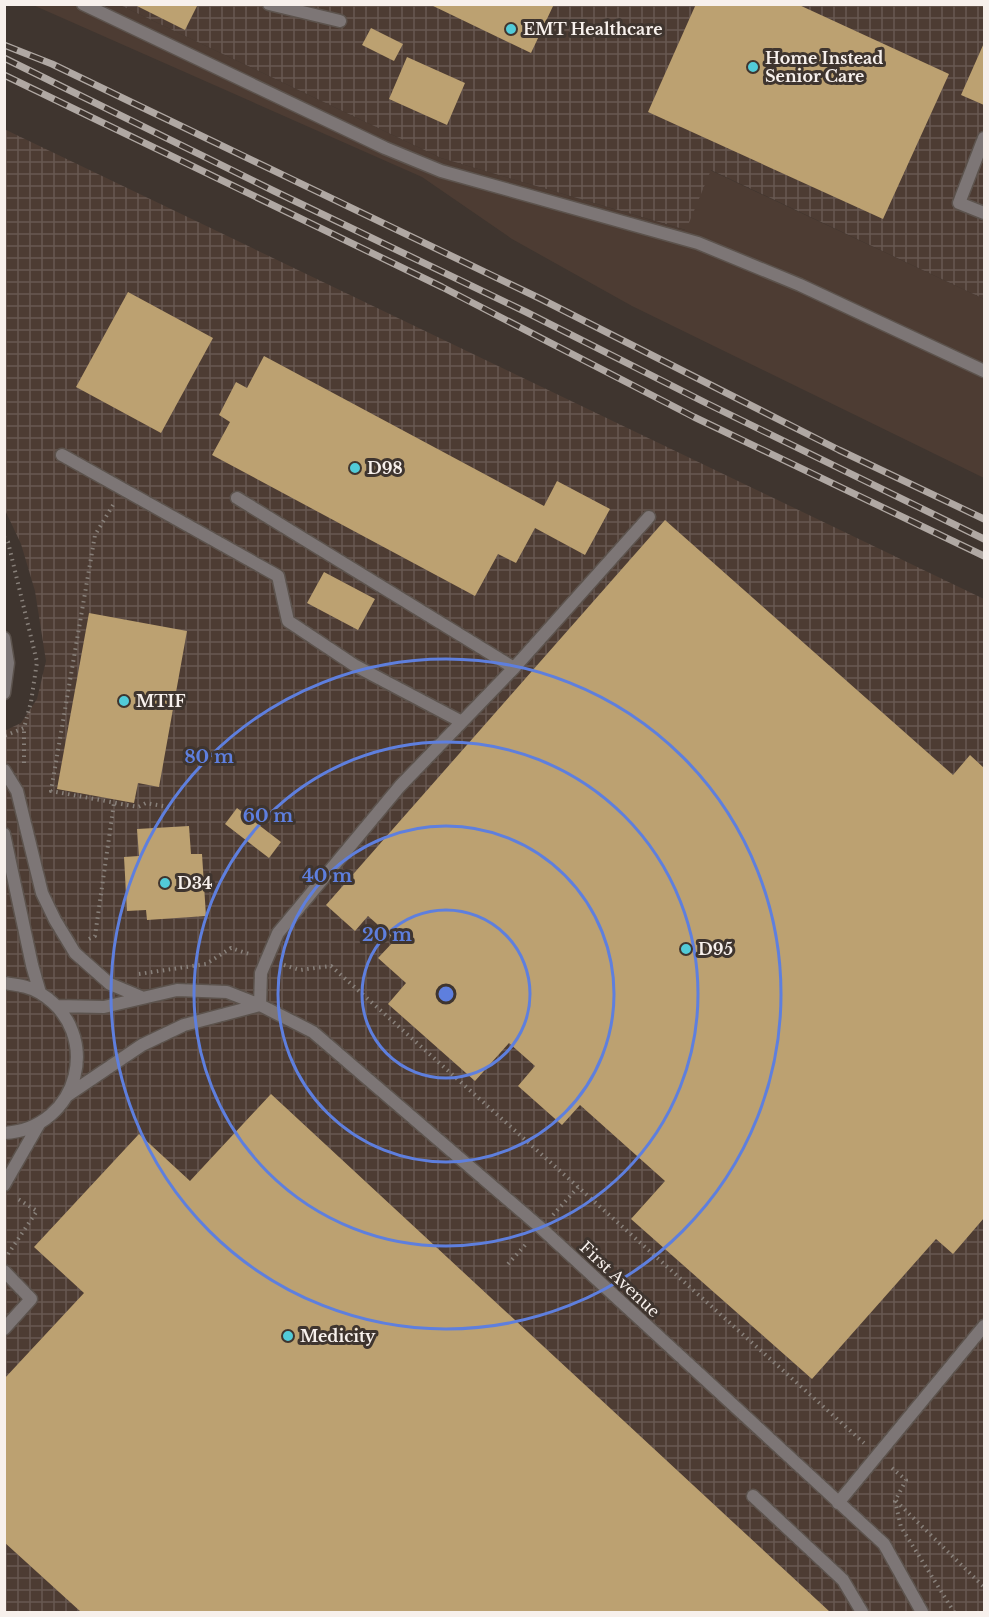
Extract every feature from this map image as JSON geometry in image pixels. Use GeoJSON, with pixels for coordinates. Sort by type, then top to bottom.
{"type":"FeatureCollection","features":[{"type":"Feature","properties":{"kind":"street"},"geometry":{"type":"LineString","coordinates":[[83,4],[385,148],[441,171],[698,243],[800,285],[984,371]]}},
{"type":"Feature","properties":{"kind":"street"},"geometry":{"type":"LineString","coordinates":[[269,4],[340,21]]}},
{"type":"Feature","properties":{"kind":"street"},"geometry":{"type":"LineString","coordinates":[[984,138],[959,203],[984,213]]}},
{"type":"Feature","properties":{"kind":"street"},"geometry":{"type":"LineString","coordinates":[[62,455],[278,576],[288,621],[354,665],[462,722]]}},
{"type":"Feature","properties":{"kind":"street"},"geometry":{"type":"LineString","coordinates":[[237,498],[514,668]]}},
{"type":"Feature","properties":{"kind":"street"},"geometry":{"type":"LineString","coordinates":[[68,1095],[142,1045],[184,1025],[260,1005],[261,973],[278,933],[400,786],[514,668],[649,517]]}},
{"type":"Feature","properties":{"kind":"street"},"geometry":{"type":"LineString","coordinates":[[4,638],[8,663],[5,693]]}},
{"type":"Feature","properties":{"kind":"street"},"geometry":{"type":"LineString","coordinates":[[4,770],[17,791],[42,893],[60,929],[75,953],[110,984],[141,997]]}},
{"type":"Feature","properties":{"kind":"street"},"geometry":{"type":"LineString","coordinates":[[4,834],[40,993]]}},
{"type":"Feature","properties":{"kind":"street"},"geometry":{"type":"LineString","coordinates":[[4,983],[28,987],[57,1006],[71,1027],[77,1051],[75,1076],[68,1095],[57,1110],[39,1124],[18,1132],[4,1133]]}},
{"type":"Feature","properties":{"kind":"street","name":"First Avenue"},"geometry":{"type":"LineString","coordinates":[[57,1006],[104,1006],[177,990],[227,992],[260,1005],[313,1032],[532,1220],[884,1544],[922,1612]]}},
{"type":"Feature","properties":{"kind":"street"},"geometry":{"type":"LineString","coordinates":[[4,1185],[39,1124]]}},
{"type":"Feature","properties":{"kind":"street"},"geometry":{"type":"LineString","coordinates":[[4,1270],[32,1299],[4,1329]]}},
{"type":"Feature","properties":{"kind":"street"},"geometry":{"type":"LineString","coordinates":[[838,1503],[984,1326]]}},
{"type":"Feature","properties":{"kind":"street"},"geometry":{"type":"LineString","coordinates":[[753,1496],[843,1580],[862,1612]]}},
{"type":"Feature","properties":{"kind":"path"},"geometry":{"type":"LineString","coordinates":[[122,489],[95,536],[51,791],[138,807],[146,803],[174,808]]}},
{"type":"Feature","properties":{"kind":"path"},"geometry":{"type":"LineString","coordinates":[[4,537],[8,542],[37,662],[31,702],[24,728],[4,736]]}},
{"type":"Feature","properties":{"kind":"path"},"geometry":{"type":"LineString","coordinates":[[88,939],[95,936],[114,803]]}},
{"type":"Feature","properties":{"kind":"path"},"geometry":{"type":"LineString","coordinates":[[129,976],[206,964],[231,948],[300,970],[331,966],[906,1480],[895,1501],[901,1527],[954,1612]]}},
{"type":"Feature","properties":{"kind":"path"},"geometry":{"type":"LineString","coordinates":[[4,1260],[37,1211],[13,1195]]}},
{"type":"Feature","properties":{"kind":"path"},"geometry":{"type":"LineString","coordinates":[[895,1501],[984,1587]]}},
{"type":"Feature","properties":{"kind":"shaded area"},"geometry":{"type":"Polygon","coordinates":[[[33,5],[120,5],[441,158],[685,230],[710,170],[984,299],[984,478],[632,306],[512,239],[422,177],[33,5]]]}},
{"type":"Feature","properties":{"kind":"shaded area"},"geometry":{"type":"Polygon","coordinates":[[[120,5],[984,5],[984,299],[711,170],[686,230],[441,158],[120,5]]]}},
{"type":"Feature","properties":{"kind":"shaded area"},"geometry":{"type":"Polygon","coordinates":[[[4,129],[984,599],[984,1612],[5,1612],[4,731],[21,723],[37,699],[46,661],[35,591],[21,544],[5,510],[4,129]]]}},
{"type":"Feature","properties":{"kind":"building"},"geometry":{"type":"Polygon","coordinates":[[[133,4],[198,4],[185,30],[133,4]]]}},
{"type":"Feature","properties":{"kind":"building","name":"EMT Healthcare"},"geometry":{"type":"Polygon","coordinates":[[[429,4],[554,4],[531,53],[429,4]]]}},
{"type":"Feature","properties":{"kind":"building"},"geometry":{"type":"Polygon","coordinates":[[[696,4],[797,4],[949,74],[883,219],[648,112],[696,4]]]}},
{"type":"Feature","properties":{"kind":"building"},"geometry":{"type":"Polygon","coordinates":[[[371,28],[403,44],[394,61],[362,45],[371,28]]]}},
{"type":"Feature","properties":{"kind":"building"},"geometry":{"type":"Polygon","coordinates":[[[984,43],[984,105],[961,95],[984,43]]]}},
{"type":"Feature","properties":{"kind":"building"},"geometry":{"type":"Polygon","coordinates":[[[407,57],[465,83],[447,125],[389,99],[407,57]]]}},
{"type":"Feature","properties":{"kind":"building"},"geometry":{"type":"Polygon","coordinates":[[[128,292],[213,338],[161,433],[76,387],[128,292]]]}},
{"type":"Feature","properties":{"kind":"building","name":"D98"},"geometry":{"type":"Polygon","coordinates":[[[264,356],[544,506],[557,481],[610,509],[585,555],[535,528],[516,563],[498,554],[475,596],[212,455],[230,422],[219,415],[236,382],[247,388],[264,356]]]}},
{"type":"Feature","properties":{"kind":"building","name":"D95"},"geometry":{"type":"Polygon","coordinates":[[[665,520],[953,775],[970,755],[984,768],[984,1218],[953,1254],[936,1239],[812,1379],[631,1219],[665,1181],[580,1105],[562,1125],[518,1086],[535,1066],[509,1043],[475,1081],[388,1004],[406,983],[378,958],[395,940],[368,916],[355,931],[326,905],[665,520]]]}},
{"type":"Feature","properties":{"kind":"building"},"geometry":{"type":"Polygon","coordinates":[[[324,572],[375,599],[358,630],[307,603],[324,572]]]}},
{"type":"Feature","properties":{"kind":"building","name":"MTIF"},"geometry":{"type":"Polygon","coordinates":[[[89,613],[187,631],[159,787],[138,783],[134,803],[57,789],[89,613]]]}},
{"type":"Feature","properties":{"kind":"building"},"geometry":{"type":"Polygon","coordinates":[[[237,808],[281,842],[269,858],[225,824],[237,808]]]}},
{"type":"Feature","properties":{"kind":"building","name":"D34"},"geometry":{"type":"Polygon","coordinates":[[[189,826],[191,854],[202,854],[206,916],[147,920],[146,910],[127,911],[124,857],[139,856],[137,829],[189,826]]]}},
{"type":"Feature","properties":{"kind":"building","name":"Medicity"},"geometry":{"type":"Polygon","coordinates":[[[271,1094],[830,1612],[81,1612],[4,1542],[4,1379],[84,1293],[34,1247],[139,1134],[190,1181],[271,1094]]]}},
{"type":"Feature","properties":{"kind":"railway"},"geometry":{"type":"LineString","coordinates":[[4,45],[52,64],[541,299],[839,450],[984,519]]}},
{"type":"Feature","properties":{"kind":"railway"},"geometry":{"type":"LineString","coordinates":[[4,58],[526,312],[984,539]]}},
{"type":"Feature","properties":{"kind":"railway"},"geometry":{"type":"LineString","coordinates":[[4,75],[442,287],[694,417],[984,556]]}},
{"type":"Feature","properties":{"kind":"place","name":"EMT Healthcare"},"geometry":{"type":"Point","coordinates":[511,29]}},
{"type":"Feature","properties":{"kind":"place","name":"Home Instead Senior Care"},"geometry":{"type":"Point","coordinates":[753,67]}},
{"type":"Feature","properties":{"kind":"place","name":"D98"},"geometry":{"type":"Point","coordinates":[355,468]}},
{"type":"Feature","properties":{"kind":"place","name":"MTIF"},"geometry":{"type":"Point","coordinates":[124,701]}},
{"type":"Feature","properties":{"kind":"place","name":"D34"},"geometry":{"type":"Point","coordinates":[165,883]}},
{"type":"Feature","properties":{"kind":"place","name":"D95"},"geometry":{"type":"Point","coordinates":[686,949]}},
{"type":"Feature","properties":{"kind":"place","name":"Medicity"},"geometry":{"type":"Point","coordinates":[288,1336]}}]}
